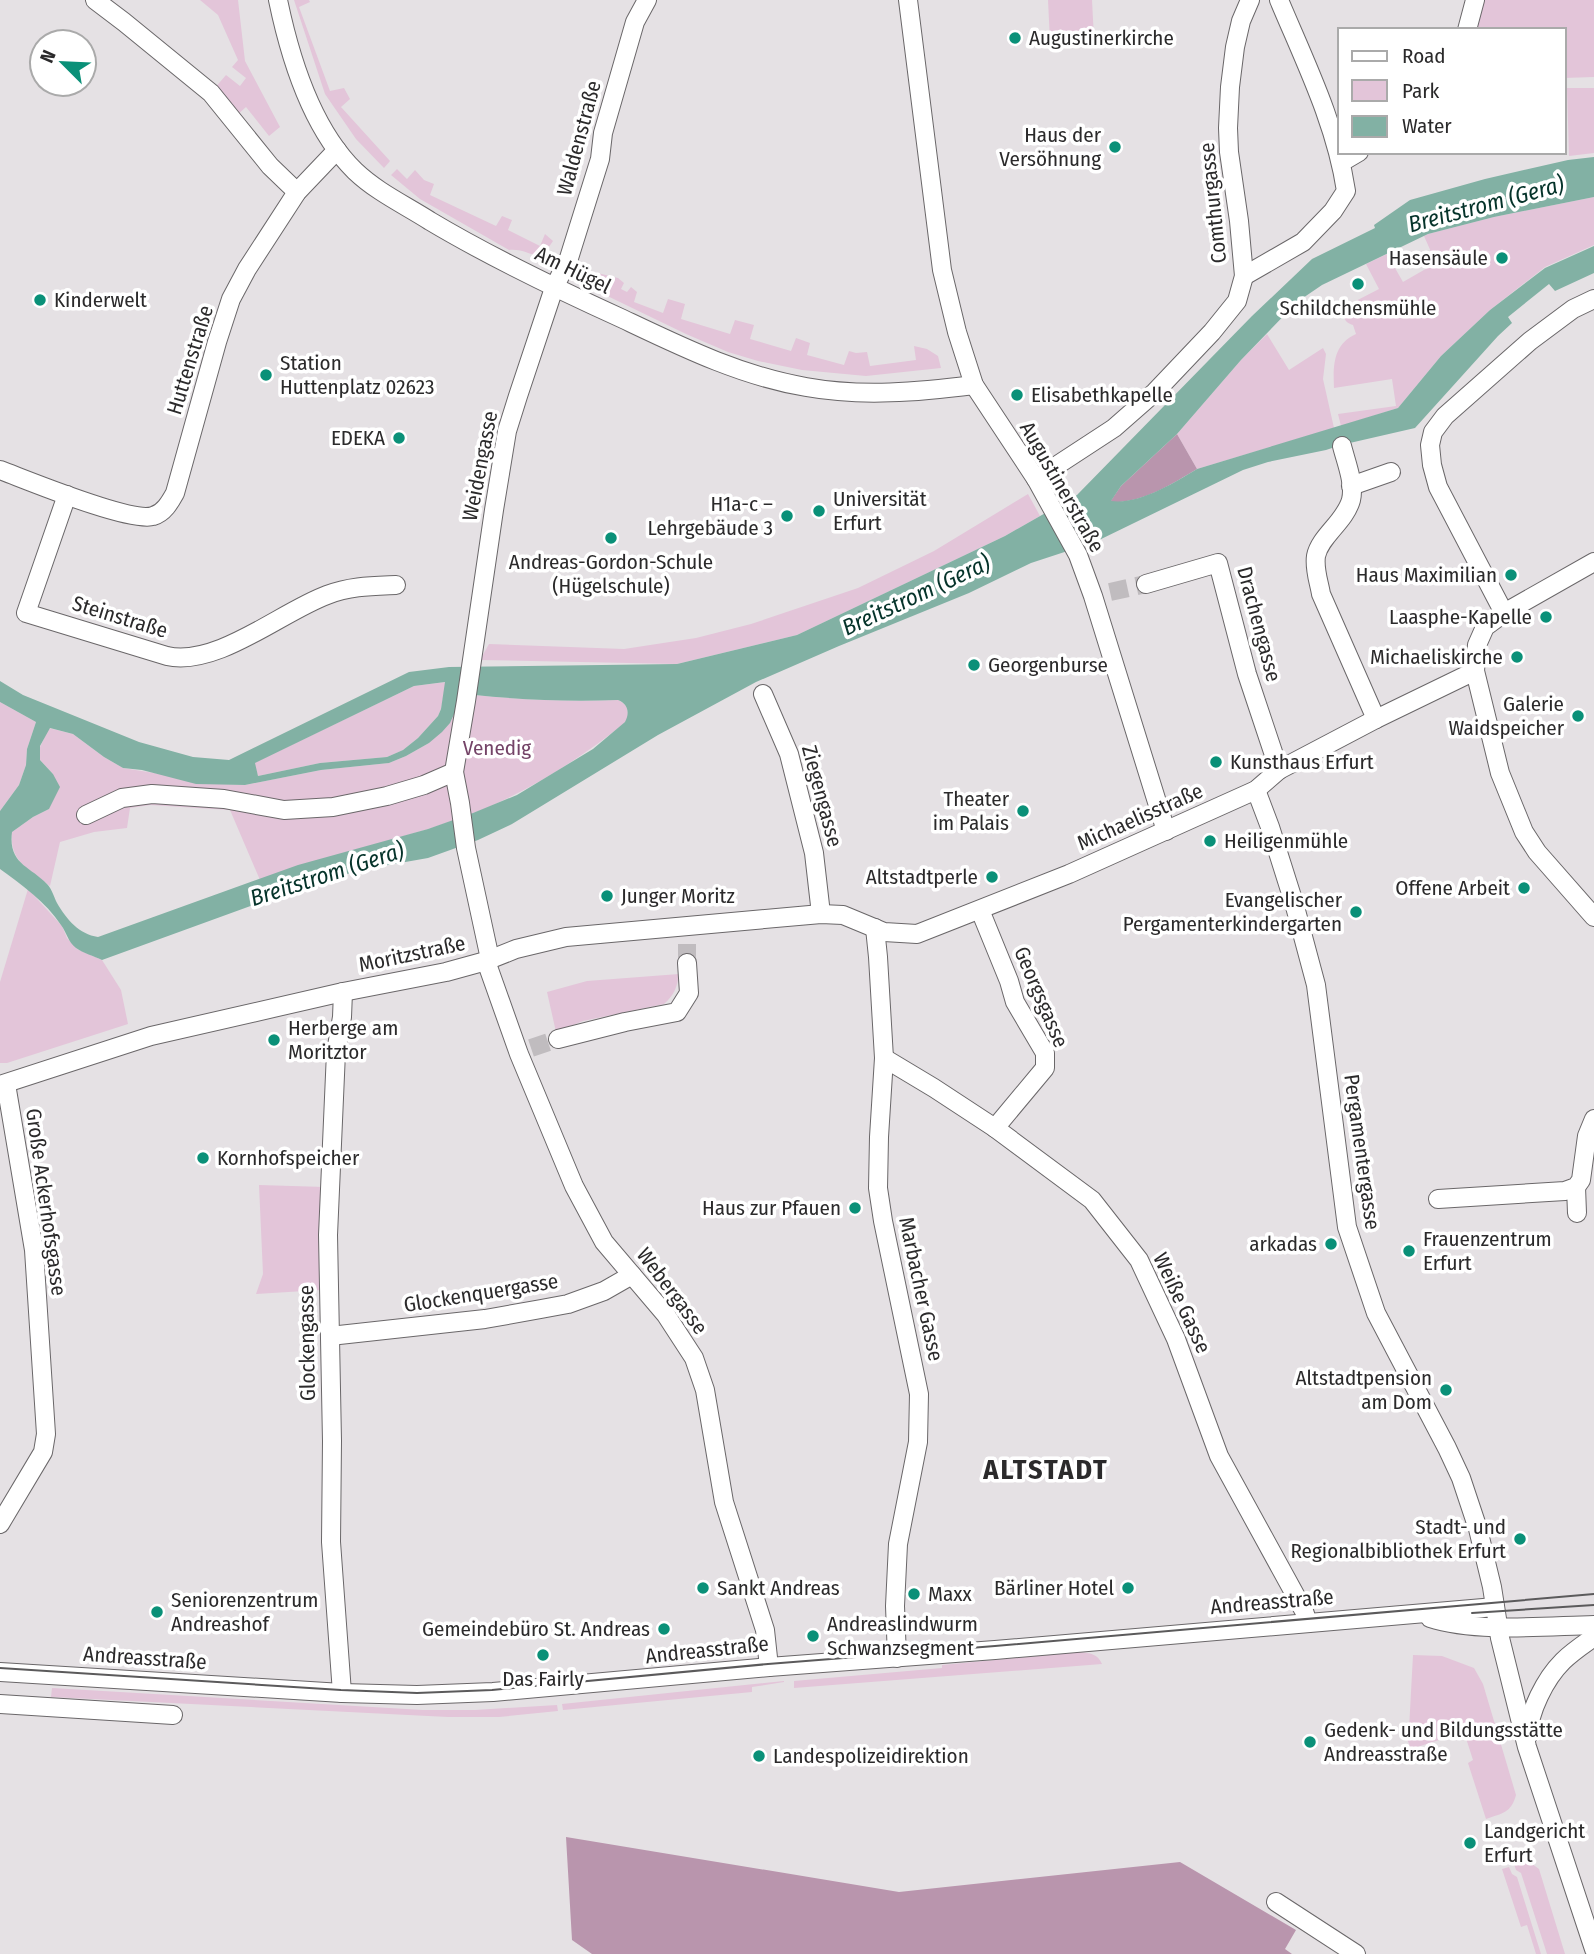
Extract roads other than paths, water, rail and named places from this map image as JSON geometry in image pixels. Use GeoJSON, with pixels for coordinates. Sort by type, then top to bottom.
{"type":"FeatureCollection","features":[{"type":"Feature","properties":{"kind":"street"},"geometry":{"type":"LineString","coordinates":[[95,0],[211,93],[270,166],[297,192]]}},
{"type":"Feature","properties":{"kind":"street","name":"Am Hügel"},"geometry":{"type":"LineString","coordinates":[[278,0],[299,77],[337,150],[374,187],[468,244],[554,288],[696,354],[774,380],[854,393],[931,390],[974,385]]}},
{"type":"Feature","properties":{"kind":"street","name":"Waldenstraße"},"geometry":{"type":"LineString","coordinates":[[554,288],[572,248],[600,159],[603,133],[635,22],[647,0]]}},
{"type":"Feature","properties":{"kind":"street","name":"Augustinerstraße"},"geometry":{"type":"LineString","coordinates":[[908,0],[942,270],[957,332],[974,385],[1038,483],[1101,594],[1166,831]]}},
{"type":"Feature","properties":{"kind":"street","name":"Comthurgasse"},"geometry":{"type":"LineString","coordinates":[[1038,483],[1114,428],[1155,391],[1212,332],[1237,301],[1244,276],[1228,128],[1235,47],[1241,21],[1250,0]]}},
{"type":"Feature","properties":{"kind":"street"},"geometry":{"type":"LineString","coordinates":[[1468,28],[1475,0]]}},
{"type":"Feature","properties":{"kind":"street"},"geometry":{"type":"LineString","coordinates":[[1281,6],[1322,103],[1338,150]]}},
{"type":"Feature","properties":{"kind":"street","name":"Huttenstraße"},"geometry":{"type":"LineString","coordinates":[[0,470],[67,495],[141,517],[154,516],[169,504],[175,493],[231,299],[247,269],[297,192],[337,150]]}},
{"type":"Feature","properties":{"kind":"street"},"geometry":{"type":"LineString","coordinates":[[1244,276],[1303,242],[1334,211],[1346,191],[1339,154]]}},
{"type":"Feature","properties":{"kind":"street"},"geometry":{"type":"LineString","coordinates":[[1342,162],[1356,154]]}},
{"type":"Feature","properties":{"kind":"street","name":"Weidengasse"},"geometry":{"type":"LineString","coordinates":[[454,772],[508,431],[554,288]]}},
{"type":"Feature","properties":{"kind":"street"},"geometry":{"type":"LineString","coordinates":[[1504,613],[1438,487],[1430,445],[1433,432],[1445,416],[1530,341],[1573,309],[1594,299]]}},
{"type":"Feature","properties":{"kind":"street"},"geometry":{"type":"LineString","coordinates":[[1342,446],[1351,486],[1351,499],[1343,517],[1320,546],[1316,557],[1317,573],[1321,594],[1376,719]]}},
{"type":"Feature","properties":{"kind":"street"},"geometry":{"type":"LineString","coordinates":[[1351,486],[1391,471]]}},
{"type":"Feature","properties":{"kind":"street","name":"Steinstraße"},"geometry":{"type":"LineString","coordinates":[[67,495],[26,613],[167,656],[204,654],[225,648],[326,595],[355,586],[396,585]]}},
{"type":"Feature","properties":{"kind":"street"},"geometry":{"type":"LineString","coordinates":[[1594,562],[1504,613],[1485,627],[1477,645],[1475,671],[1500,773],[1524,832],[1537,852],[1594,917]]}},
{"type":"Feature","properties":{"kind":"street","name":"Drachengasse"},"geometry":{"type":"LineString","coordinates":[[1146,584],[1218,563],[1247,674],[1279,770]]}},
{"type":"Feature","properties":{"kind":"street","name":"Michaelisstraße"},"geometry":{"type":"LineString","coordinates":[[842,915],[884,932],[917,934],[981,910],[1069,874],[1256,790],[1279,770],[1475,671]]}},
{"type":"Feature","properties":{"kind":"street","name":"Ziegengasse"},"geometry":{"type":"LineString","coordinates":[[763,694],[792,765],[814,853],[821,914]]}},
{"type":"Feature","properties":{"kind":"street"},"geometry":{"type":"LineString","coordinates":[[86,815],[122,798],[152,794],[224,799],[284,810],[333,807],[424,785],[454,772],[488,960]]}},
{"type":"Feature","properties":{"kind":"street","name":"Pergamentergasse"},"geometry":{"type":"LineString","coordinates":[[1256,790],[1294,903],[1316,985],[1347,1227],[1376,1313],[1461,1478],[1478,1529],[1527,1747],[1594,1949]]}},
{"type":"Feature","properties":{"kind":"street","name":"Georgsgasse"},"geometry":{"type":"LineString","coordinates":[[981,910],[1015,1002],[1046,1060],[1045,1068],[995,1128]]}},
{"type":"Feature","properties":{"kind":"street","name":"Moritzstraße"},"geometry":{"type":"LineString","coordinates":[[3,1085],[151,1036],[343,992],[446,972],[516,949],[566,937],[686,935],[821,914],[842,915]]}},
{"type":"Feature","properties":{"kind":"street","name":"Marbacher Gasse"},"geometry":{"type":"LineString","coordinates":[[874,928],[884,1058],[878,1188],[919,1394],[918,1441],[898,1544],[895,1606],[897,1658]]}},
{"type":"Feature","properties":{"kind":"street","name":"Webergasse"},"geometry":{"type":"LineString","coordinates":[[488,960],[525,1051],[574,1186],[604,1242],[666,1315],[694,1358],[705,1390],[724,1502],[765,1630],[769,1667]]}},
{"type":"Feature","properties":{"kind":"street"},"geometry":{"type":"LineString","coordinates":[[558,1039],[677,1012],[689,993],[687,963]]}},
{"type":"Feature","properties":{"kind":"street","name":"Glockengasse"},"geometry":{"type":"LineString","coordinates":[[342,1693],[331,1542],[328,1236],[336,1052],[343,992]]}},
{"type":"Feature","properties":{"kind":"street","name":"Weiße Gasse"},"geometry":{"type":"LineString","coordinates":[[884,1058],[995,1128],[1092,1200],[1139,1261],[1176,1339],[1219,1456],[1304,1611],[1308,1623]]}},
{"type":"Feature","properties":{"kind":"street","name":"Große Ackerhofsgasse"},"geometry":{"type":"LineString","coordinates":[[0,1524],[43,1452],[46,1434],[33,1250],[3,1085]]}},
{"type":"Feature","properties":{"kind":"street"},"geometry":{"type":"LineString","coordinates":[[1438,1199],[1565,1191],[1576,1187],[1581,1180],[1581,1136],[1594,1119]]}},
{"type":"Feature","properties":{"kind":"street"},"geometry":{"type":"LineString","coordinates":[[1576,1187],[1577,1213]]}},
{"type":"Feature","properties":{"kind":"street","name":"Glockenquergasse"},"geometry":{"type":"LineString","coordinates":[[330,1336],[485,1319],[568,1304],[604,1291],[632,1275]]}},
{"type":"Feature","properties":{"kind":"street","name":"Andreasstraße"},"geometry":{"type":"LineString","coordinates":[[0,1672],[342,1693],[417,1695],[493,1692],[1495,1607]]}},
{"type":"Feature","properties":{"kind":"street","name":"Andreasstraße"},"geometry":{"type":"LineString","coordinates":[[1418,1613],[1443,1622],[1498,1627],[1594,1625]]}},
{"type":"Feature","properties":{"kind":"street"},"geometry":{"type":"LineString","coordinates":[[1527,1747],[1531,1718],[1543,1689],[1563,1660],[1594,1637]]}},
{"type":"Feature","properties":{"kind":"street"},"geometry":{"type":"LineString","coordinates":[[0,1704],[173,1715]]}},
{"type":"Feature","properties":{"kind":"street"},"geometry":{"type":"LineString","coordinates":[[1276,1902],[1356,1954]]}},
{"type":"Feature","properties":{"kind":"water","name":"Breitstrom (Gera)"},"geometry":{"type":"Polygon","coordinates":[[[1594,157],[1594,197],[1494,217],[1428,234],[1322,285],[1297,302],[1241,360],[1177,434],[1121,486],[1111,501],[1133,500],[1167,486],[1197,469],[1398,408],[1441,356],[1490,310],[1545,268],[1594,246],[1594,273],[1555,291],[1549,284],[1508,317],[1512,323],[1415,428],[1243,470],[1095,542],[1031,563],[969,593],[756,682],[658,735],[512,824],[478,840],[428,858],[360,870],[289,892],[102,960],[73,946],[48,909],[0,869],[0,811],[19,785],[36,722],[0,702],[0,681],[23,695],[139,742],[193,757],[229,760],[409,672],[449,667],[677,664],[797,635],[1005,536],[1077,495],[1252,316],[1312,259],[1375,228],[1374,225],[1410,200],[1568,160],[1594,157]],[[445,682],[414,686],[255,763],[258,776],[320,763],[387,757],[403,750],[438,716],[445,682]],[[475,695],[460,701],[450,723],[429,743],[389,763],[321,770],[245,785],[196,784],[142,770],[123,768],[73,734],[50,728],[40,746],[40,760],[53,774],[60,787],[49,809],[12,832],[13,851],[22,863],[49,886],[69,920],[85,933],[98,937],[298,865],[428,829],[517,795],[593,749],[625,722],[627,715],[626,706],[618,700],[546,700],[475,695]]]}},
{"type":"Feature","properties":{"kind":"tunnel"},"geometry":{"type":"LineString","coordinates":[[1110,592],[1146,584]]}},
{"type":"Feature","properties":{"kind":"tunnel"},"geometry":{"type":"LineString","coordinates":[[687,944],[687,963]]}},
{"type":"Feature","properties":{"kind":"tunnel"},"geometry":{"type":"LineString","coordinates":[[531,1048],[558,1039]]}},
{"type":"Feature","properties":{"kind":"tram line"},"geometry":{"type":"LineString","coordinates":[[0,1668],[341,1690],[417,1693],[492,1690],[1594,1594]]}},
{"type":"Feature","properties":{"kind":"tram line"},"geometry":{"type":"LineString","coordinates":[[1472,1613],[1594,1605]]}},
{"type":"Feature","properties":{"kind":"place","name":"Augustinerkirche"},"geometry":{"type":"Point","coordinates":[1015,38]}},
{"type":"Feature","properties":{"kind":"place","name":"Haus der Versöhnung"},"geometry":{"type":"Point","coordinates":[1115,147]}},
{"type":"Feature","properties":{"kind":"place","name":"Hasensäule"},"geometry":{"type":"Point","coordinates":[1502,258]}},
{"type":"Feature","properties":{"kind":"place","name":"Schildchensmühle"},"geometry":{"type":"Point","coordinates":[1358,284]}},
{"type":"Feature","properties":{"kind":"place","name":"Kinderwelt"},"geometry":{"type":"Point","coordinates":[40,300]}},
{"type":"Feature","properties":{"kind":"place","name":"Station Huttenplatz 02623"},"geometry":{"type":"Point","coordinates":[266,375]}},
{"type":"Feature","properties":{"kind":"place","name":"Elisabethkapelle"},"geometry":{"type":"Point","coordinates":[1017,395]}},
{"type":"Feature","properties":{"kind":"place","name":"EDEKA"},"geometry":{"type":"Point","coordinates":[399,438]}},
{"type":"Feature","properties":{"kind":"place","name":"Universität Erfurt"},"geometry":{"type":"Point","coordinates":[819,511]}},
{"type":"Feature","properties":{"kind":"place","name":"H1a-c – Lehrgebäude 3"},"geometry":{"type":"Point","coordinates":[787,516]}},
{"type":"Feature","properties":{"kind":"place","name":"Andreas-Gordon-Schule (Hügelschule)"},"geometry":{"type":"Point","coordinates":[611,538]}},
{"type":"Feature","properties":{"kind":"place","name":"Haus Maximilian"},"geometry":{"type":"Point","coordinates":[1511,575]}},
{"type":"Feature","properties":{"kind":"place","name":"Laasphe-Kapelle"},"geometry":{"type":"Point","coordinates":[1546,617]}},
{"type":"Feature","properties":{"kind":"place","name":"Michaeliskirche"},"geometry":{"type":"Point","coordinates":[1517,657]}},
{"type":"Feature","properties":{"kind":"place","name":"Georgenburse"},"geometry":{"type":"Point","coordinates":[974,665]}},
{"type":"Feature","properties":{"kind":"place","name":"Galerie Waidspeicher"},"geometry":{"type":"Point","coordinates":[1578,716]}},
{"type":"Feature","properties":{"kind":"place","name":"Kunsthaus Erfurt"},"geometry":{"type":"Point","coordinates":[1216,762]}},
{"type":"Feature","properties":{"kind":"place","name":"Theater im Palais"},"geometry":{"type":"Point","coordinates":[1023,811]}},
{"type":"Feature","properties":{"kind":"place","name":"Heiligenmühle"},"geometry":{"type":"Point","coordinates":[1210,841]}},
{"type":"Feature","properties":{"kind":"place","name":"Altstadtperle"},"geometry":{"type":"Point","coordinates":[992,877]}},
{"type":"Feature","properties":{"kind":"place","name":"Offene Arbeit"},"geometry":{"type":"Point","coordinates":[1524,888]}},
{"type":"Feature","properties":{"kind":"place","name":"Junger Moritz"},"geometry":{"type":"Point","coordinates":[607,896]}},
{"type":"Feature","properties":{"kind":"place","name":"Evangelischer Pergamenterkindergarten"},"geometry":{"type":"Point","coordinates":[1356,912]}},
{"type":"Feature","properties":{"kind":"place","name":"Herberge am Moritztor"},"geometry":{"type":"Point","coordinates":[274,1040]}},
{"type":"Feature","properties":{"kind":"place","name":"Kornhofspeicher"},"geometry":{"type":"Point","coordinates":[203,1158]}},
{"type":"Feature","properties":{"kind":"place","name":"Haus zur Pfauen"},"geometry":{"type":"Point","coordinates":[855,1208]}},
{"type":"Feature","properties":{"kind":"place","name":"arkadas"},"geometry":{"type":"Point","coordinates":[1331,1244]}},
{"type":"Feature","properties":{"kind":"place","name":"Frauenzentrum Erfurt"},"geometry":{"type":"Point","coordinates":[1409,1251]}},
{"type":"Feature","properties":{"kind":"place","name":"Altstadtpension am Dom"},"geometry":{"type":"Point","coordinates":[1446,1390]}},
{"type":"Feature","properties":{"kind":"place","name":"Stadt- und Regionalbibliothek Erfurt"},"geometry":{"type":"Point","coordinates":[1520,1539]}},
{"type":"Feature","properties":{"kind":"place","name":"Sankt Andreas"},"geometry":{"type":"Point","coordinates":[703,1588]}},
{"type":"Feature","properties":{"kind":"place","name":"Bärliner Hotel"},"geometry":{"type":"Point","coordinates":[1128,1588]}},
{"type":"Feature","properties":{"kind":"place","name":"Maxx"},"geometry":{"type":"Point","coordinates":[914,1594]}},
{"type":"Feature","properties":{"kind":"place","name":"Seniorenzentrum Andreashof"},"geometry":{"type":"Point","coordinates":[157,1612]}},
{"type":"Feature","properties":{"kind":"place","name":"Gemeindebüro St. Andreas"},"geometry":{"type":"Point","coordinates":[664,1629]}},
{"type":"Feature","properties":{"kind":"place","name":"Andreaslindwurm Schwanzsegment"},"geometry":{"type":"Point","coordinates":[813,1636]}},
{"type":"Feature","properties":{"kind":"place","name":"Das Fairly"},"geometry":{"type":"Point","coordinates":[543,1655]}},
{"type":"Feature","properties":{"kind":"place","name":"Gedenk- und Bildungsstätte Andreasstraße"},"geometry":{"type":"Point","coordinates":[1310,1742]}},
{"type":"Feature","properties":{"kind":"place","name":"Landespolizeidirektion"},"geometry":{"type":"Point","coordinates":[759,1756]}},
{"type":"Feature","properties":{"kind":"place","name":"Landgericht Erfurt"},"geometry":{"type":"Point","coordinates":[1470,1843]}},
{"type":"Feature","properties":{"kind":"district","name":"ALTSTADT"},"geometry":{"type":"Point","coordinates":[1046,1469]}},
{"type":"Feature","properties":{"kind":"park label","name":"Venedig"},"geometry":{"type":"Point","coordinates":[497,748]}}]}
